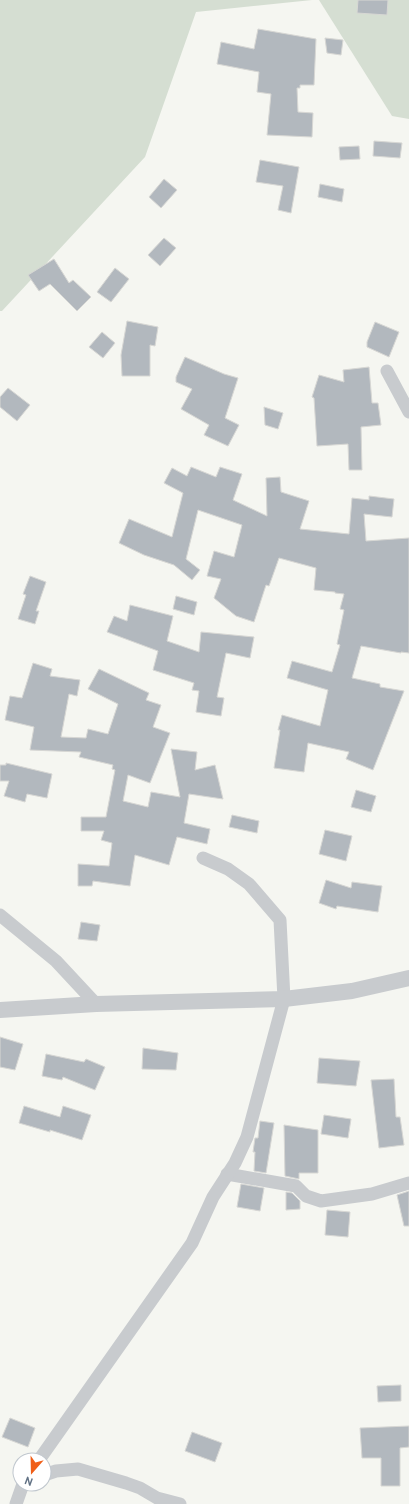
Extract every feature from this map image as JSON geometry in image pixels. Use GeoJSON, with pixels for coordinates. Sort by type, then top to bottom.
{"type":"FeatureCollection","features":[{"type":"Feature","properties":{"kind":"street"},"geometry":{"type":"LineString","coordinates":[[387,371],[409,412]]}},
{"type":"Feature","properties":{"kind":"street"},"geometry":{"type":"LineString","coordinates":[[45,1452],[192,1243],[213,1197],[227,1174],[236,1163],[247,1137],[284,999],[280,920],[249,884],[228,869],[203,858]]}},
{"type":"Feature","properties":{"kind":"street"},"geometry":{"type":"LineString","coordinates":[[0,915],[56,961],[96,1004]]}},
{"type":"Feature","properties":{"kind":"street"},"geometry":{"type":"LineString","coordinates":[[0,1010],[96,1004],[284,999],[352,991],[409,978]]}},
{"type":"Feature","properties":{"kind":"street"},"geometry":{"type":"LineString","coordinates":[[227,1174],[296,1186],[306,1196],[321,1200],[372,1194],[409,1183]]}},
{"type":"Feature","properties":{"kind":"street"},"geometry":{"type":"LineString","coordinates":[[52,1472],[78,1469],[126,1483],[140,1488],[157,1498],[180,1504]]}},
{"type":"Feature","properties":{"kind":"street"},"geometry":{"type":"LineString","coordinates":[[16,1504],[20,1492]]}},
{"type":"Feature","properties":{"kind":"shaded area"},"geometry":{"type":"Polygon","coordinates":[[[0,0],[312,0],[196,12],[145,157],[2,311],[0,311],[0,0]]]}},
{"type":"Feature","properties":{"kind":"shaded area"},"geometry":{"type":"Polygon","coordinates":[[[319,0],[409,0],[409,119],[392,116],[319,0]]]}},
{"type":"Feature","properties":{"kind":"building"},"geometry":{"type":"Polygon","coordinates":[[[358,0],[388,0],[387,15],[357,13],[358,0]]]}},
{"type":"Feature","properties":{"kind":"building"},"geometry":{"type":"Polygon","coordinates":[[[258,29],[316,39],[314,85],[300,85],[300,88],[297,88],[298,112],[313,113],[312,137],[267,135],[271,94],[257,92],[259,72],[217,64],[221,42],[254,49],[258,29]]]}},
{"type":"Feature","properties":{"kind":"building"},"geometry":{"type":"Polygon","coordinates":[[[325,38],[343,40],[341,55],[327,53],[325,38]]]}},
{"type":"Feature","properties":{"kind":"building"},"geometry":{"type":"Polygon","coordinates":[[[374,141],[402,143],[400,158],[373,156],[374,141]]]}},
{"type":"Feature","properties":{"kind":"building"},"geometry":{"type":"Polygon","coordinates":[[[359,146],[360,159],[340,160],[339,147],[359,146]]]}},
{"type":"Feature","properties":{"kind":"building"},"geometry":{"type":"Polygon","coordinates":[[[260,160],[299,167],[291,213],[278,210],[283,186],[256,182],[260,160]]]}},
{"type":"Feature","properties":{"kind":"building"},"geometry":{"type":"Polygon","coordinates":[[[164,179],[177,190],[161,208],[149,197],[164,179]]]}},
{"type":"Feature","properties":{"kind":"building"},"geometry":{"type":"Polygon","coordinates":[[[320,184],[344,189],[342,202],[318,197],[320,184]]]}},
{"type":"Feature","properties":{"kind":"building"},"geometry":{"type":"Polygon","coordinates":[[[164,238],[176,248],[160,266],[148,255],[164,238]]]}},
{"type":"Feature","properties":{"kind":"building"},"geometry":{"type":"Polygon","coordinates":[[[54,259],[69,283],[73,280],[91,297],[77,311],[50,284],[39,291],[28,275],[54,259]]]}},
{"type":"Feature","properties":{"kind":"building"},"geometry":{"type":"Polygon","coordinates":[[[115,268],[129,279],[111,302],[97,292],[115,268]]]}},
{"type":"Feature","properties":{"kind":"building"},"geometry":{"type":"Polygon","coordinates":[[[127,321],[158,327],[155,346],[150,345],[150,376],[122,376],[121,355],[127,321]]]}},
{"type":"Feature","properties":{"kind":"building"},"geometry":{"type":"Polygon","coordinates":[[[375,322],[399,332],[389,357],[367,347],[367,342],[375,322]]]}},
{"type":"Feature","properties":{"kind":"building"},"geometry":{"type":"Polygon","coordinates":[[[102,332],[115,343],[103,358],[89,347],[102,332]]]}},
{"type":"Feature","properties":{"kind":"building"},"geometry":{"type":"Polygon","coordinates":[[[185,357],[224,374],[238,378],[225,418],[239,425],[228,446],[204,435],[209,425],[181,409],[192,389],[176,382],[176,377],[185,357]]]}},
{"type":"Feature","properties":{"kind":"building"},"geometry":{"type":"Polygon","coordinates":[[[369,367],[372,403],[378,403],[381,425],[361,427],[362,470],[349,470],[348,444],[317,446],[314,398],[312,397],[319,375],[344,382],[343,370],[369,367]]]}},
{"type":"Feature","properties":{"kind":"building"},"geometry":{"type":"Polygon","coordinates":[[[8,388],[30,405],[17,421],[0,407],[0,397],[8,388]]]}},
{"type":"Feature","properties":{"kind":"building"},"geometry":{"type":"Polygon","coordinates":[[[264,407],[283,413],[278,429],[265,425],[264,407]]]}},
{"type":"Feature","properties":{"kind":"building"},"geometry":{"type":"Polygon","coordinates":[[[191,467],[216,477],[220,467],[242,474],[233,500],[267,516],[266,478],[280,477],[281,492],[309,501],[300,529],[349,534],[352,498],[369,500],[369,496],[394,499],[392,517],[364,514],[366,541],[409,538],[409,653],[361,646],[352,678],[380,684],[380,687],[404,691],[373,770],[346,759],[349,752],[308,743],[304,772],[274,768],[280,730],[278,730],[282,715],[320,726],[328,690],[287,678],[292,661],[332,672],[340,645],[337,644],[344,610],[340,609],[344,594],[314,590],[316,568],[279,558],[269,586],[266,585],[254,622],[236,616],[214,598],[221,579],[207,576],[214,551],[234,557],[242,525],[198,510],[186,559],[200,570],[192,580],[174,565],[144,555],[119,543],[129,519],[172,537],[183,493],[164,483],[172,468],[187,476],[191,467]]]}},
{"type":"Feature","properties":{"kind":"building"},"geometry":{"type":"Polygon","coordinates":[[[30,576],[46,582],[36,611],[39,611],[35,624],[18,619],[26,595],[23,594],[30,576]]]}},
{"type":"Feature","properties":{"kind":"building"},"geometry":{"type":"Polygon","coordinates":[[[176,596],[197,602],[194,615],[173,609],[176,596]]]}},
{"type":"Feature","properties":{"kind":"building"},"geometry":{"type":"Polygon","coordinates":[[[130,605],[173,616],[167,641],[199,652],[201,632],[254,637],[250,658],[226,653],[217,697],[224,698],[221,716],[196,712],[199,691],[192,690],[194,683],[153,670],[158,651],[107,632],[114,616],[127,621],[130,605]]]}},
{"type":"Feature","properties":{"kind":"building"},"geometry":{"type":"Polygon","coordinates":[[[33,663],[52,669],[50,676],[80,680],[77,696],[69,694],[61,737],[86,738],[88,729],[108,734],[118,704],[88,689],[99,669],[149,693],[146,700],[161,705],[153,727],[170,733],[150,783],[128,775],[123,801],[148,807],[151,792],[180,797],[171,749],[197,752],[195,770],[215,765],[223,799],[189,794],[184,823],[210,829],[207,844],[177,837],[169,865],[135,855],[130,886],[93,881],[92,886],[78,886],[78,864],[109,866],[112,843],[101,840],[104,831],[81,831],[81,817],[106,817],[115,770],[112,769],[113,765],[79,757],[81,752],[30,750],[34,727],[5,720],[10,696],[22,698],[33,663]]]}},
{"type":"Feature","properties":{"kind":"building"},"geometry":{"type":"Polygon","coordinates":[[[6,763],[52,774],[47,798],[27,794],[25,802],[4,796],[9,781],[0,781],[0,765],[6,765],[6,763]]]}},
{"type":"Feature","properties":{"kind":"building"},"geometry":{"type":"Polygon","coordinates":[[[356,790],[376,796],[371,812],[351,807],[356,790]]]}},
{"type":"Feature","properties":{"kind":"building"},"geometry":{"type":"Polygon","coordinates":[[[232,815],[259,821],[257,833],[229,827],[232,815]]]}},
{"type":"Feature","properties":{"kind":"building"},"geometry":{"type":"Polygon","coordinates":[[[325,830],[352,836],[346,861],[319,854],[325,830]]]}},
{"type":"Feature","properties":{"kind":"building"},"geometry":{"type":"Polygon","coordinates":[[[326,880],[351,888],[352,882],[382,886],[378,912],[337,906],[336,909],[319,903],[326,880]]]}},
{"type":"Feature","properties":{"kind":"building"},"geometry":{"type":"Polygon","coordinates":[[[81,922],[100,925],[97,941],[78,939],[81,922]]]}},
{"type":"Feature","properties":{"kind":"building"},"geometry":{"type":"Polygon","coordinates":[[[0,1037],[23,1044],[15,1070],[0,1067],[0,1037]]]}},
{"type":"Feature","properties":{"kind":"building"},"geometry":{"type":"Polygon","coordinates":[[[143,1048],[178,1053],[176,1070],[142,1069],[143,1048]]]}},
{"type":"Feature","properties":{"kind":"building"},"geometry":{"type":"Polygon","coordinates":[[[46,1054],[84,1062],[86,1059],[105,1067],[95,1090],[63,1077],[62,1080],[42,1076],[46,1054]]]}},
{"type":"Feature","properties":{"kind":"building"},"geometry":{"type":"Polygon","coordinates":[[[319,1058],[360,1061],[356,1086],[317,1083],[319,1058]]]}},
{"type":"Feature","properties":{"kind":"building"},"geometry":{"type":"Polygon","coordinates":[[[394,1079],[396,1117],[400,1117],[404,1145],[379,1148],[371,1080],[394,1079]]]}},
{"type":"Feature","properties":{"kind":"building"},"geometry":{"type":"Polygon","coordinates":[[[24,1106],[60,1117],[63,1106],[91,1115],[82,1140],[50,1130],[50,1132],[19,1123],[24,1106]]]}},
{"type":"Feature","properties":{"kind":"building"},"geometry":{"type":"Polygon","coordinates":[[[324,1115],[351,1119],[348,1138],[321,1134],[324,1115]]]}},
{"type":"Feature","properties":{"kind":"building"},"geometry":{"type":"Polygon","coordinates":[[[260,1121],[274,1123],[266,1173],[254,1171],[255,1152],[253,1152],[255,1138],[258,1138],[260,1121]]]}},
{"type":"Feature","properties":{"kind":"building"},"geometry":{"type":"Polygon","coordinates":[[[284,1125],[318,1130],[318,1173],[299,1173],[299,1179],[285,1176],[284,1125]]]}},
{"type":"Feature","properties":{"kind":"building"},"geometry":{"type":"Polygon","coordinates":[[[241,1184],[264,1188],[260,1211],[237,1207],[241,1184]]]}},
{"type":"Feature","properties":{"kind":"building"},"geometry":{"type":"Polygon","coordinates":[[[409,1191],[409,1226],[404,1226],[397,1195],[409,1191]]]}},
{"type":"Feature","properties":{"kind":"building"},"geometry":{"type":"Polygon","coordinates":[[[286,1192],[292,1193],[300,1201],[300,1209],[286,1210],[286,1192]]]}},
{"type":"Feature","properties":{"kind":"building"},"geometry":{"type":"Polygon","coordinates":[[[327,1210],[350,1212],[348,1237],[325,1235],[327,1210]]]}},
{"type":"Feature","properties":{"kind":"building"},"geometry":{"type":"Polygon","coordinates":[[[401,1385],[401,1401],[378,1402],[377,1386],[401,1385]]]}},
{"type":"Feature","properties":{"kind":"building"},"geometry":{"type":"Polygon","coordinates":[[[10,1418],[35,1428],[28,1447],[2,1437],[10,1418]]]}},
{"type":"Feature","properties":{"kind":"building"},"geometry":{"type":"Polygon","coordinates":[[[409,1426],[409,1447],[400,1448],[400,1486],[381,1486],[381,1458],[362,1458],[360,1428],[409,1426]]]}},
{"type":"Feature","properties":{"kind":"building"},"geometry":{"type":"Polygon","coordinates":[[[192,1432],[222,1443],[215,1462],[185,1451],[192,1432]]]}}]}
